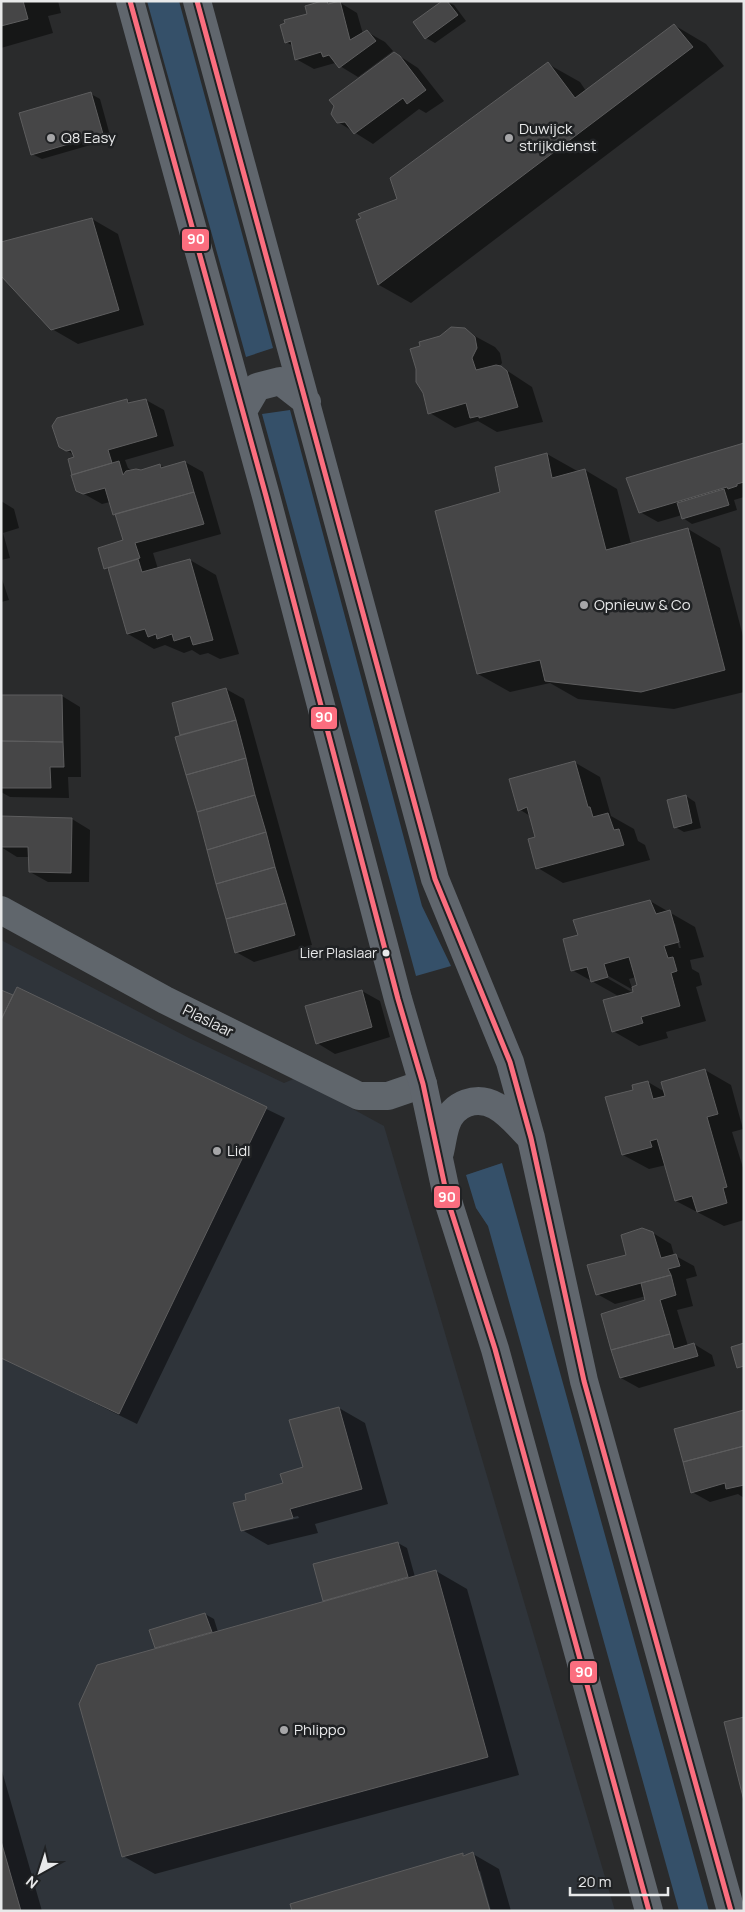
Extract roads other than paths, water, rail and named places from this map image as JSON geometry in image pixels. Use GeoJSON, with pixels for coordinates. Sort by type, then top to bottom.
{"type":"FeatureCollection","features":[{"type":"Feature","properties":{"kind":"main road"},"geometry":{"type":"LineString","coordinates":[[130,1],[243,411],[398,999],[423,1084],[448,1201],[495,1349],[649,1911]]}},
{"type":"Feature","properties":{"kind":"main road"},"geometry":{"type":"LineString","coordinates":[[197,1],[435,879],[510,1062],[532,1138],[584,1381],[732,1911]]}},
{"type":"Feature","properties":{"kind":"main road"},"geometry":{"type":"LineString","coordinates":[[243,411],[257,387],[280,381],[306,402]]}},
{"type":"Feature","properties":{"kind":"main road"},"geometry":{"type":"LineString","coordinates":[[439,1159],[446,1123],[456,1110],[468,1101],[484,1100],[498,1106],[532,1138]]}},
{"type":"Feature","properties":{"kind":"street","name":"Plaslaar"},"geometry":{"type":"LineString","coordinates":[[1,910],[164,1000],[359,1096],[388,1096],[423,1084]]}},
{"type":"Feature","properties":{"kind":"place","name":"Q8 Easy"},"geometry":{"type":"Point","coordinates":[51,138]}},
{"type":"Feature","properties":{"kind":"place","name":"Duwijck strijkdienst"},"geometry":{"type":"Point","coordinates":[509,138]}},
{"type":"Feature","properties":{"kind":"place","name":"Opnieuw & Co"},"geometry":{"type":"Point","coordinates":[584,605]}},
{"type":"Feature","properties":{"kind":"place","name":"Lier Plaslaar"},"geometry":{"type":"Point","coordinates":[386,953]}},
{"type":"Feature","properties":{"kind":"place","name":"Lidl"},"geometry":{"type":"Point","coordinates":[217,1151]}},
{"type":"Feature","properties":{"kind":"place","name":"Phlippo"},"geometry":{"type":"Point","coordinates":[284,1730]}}]}
